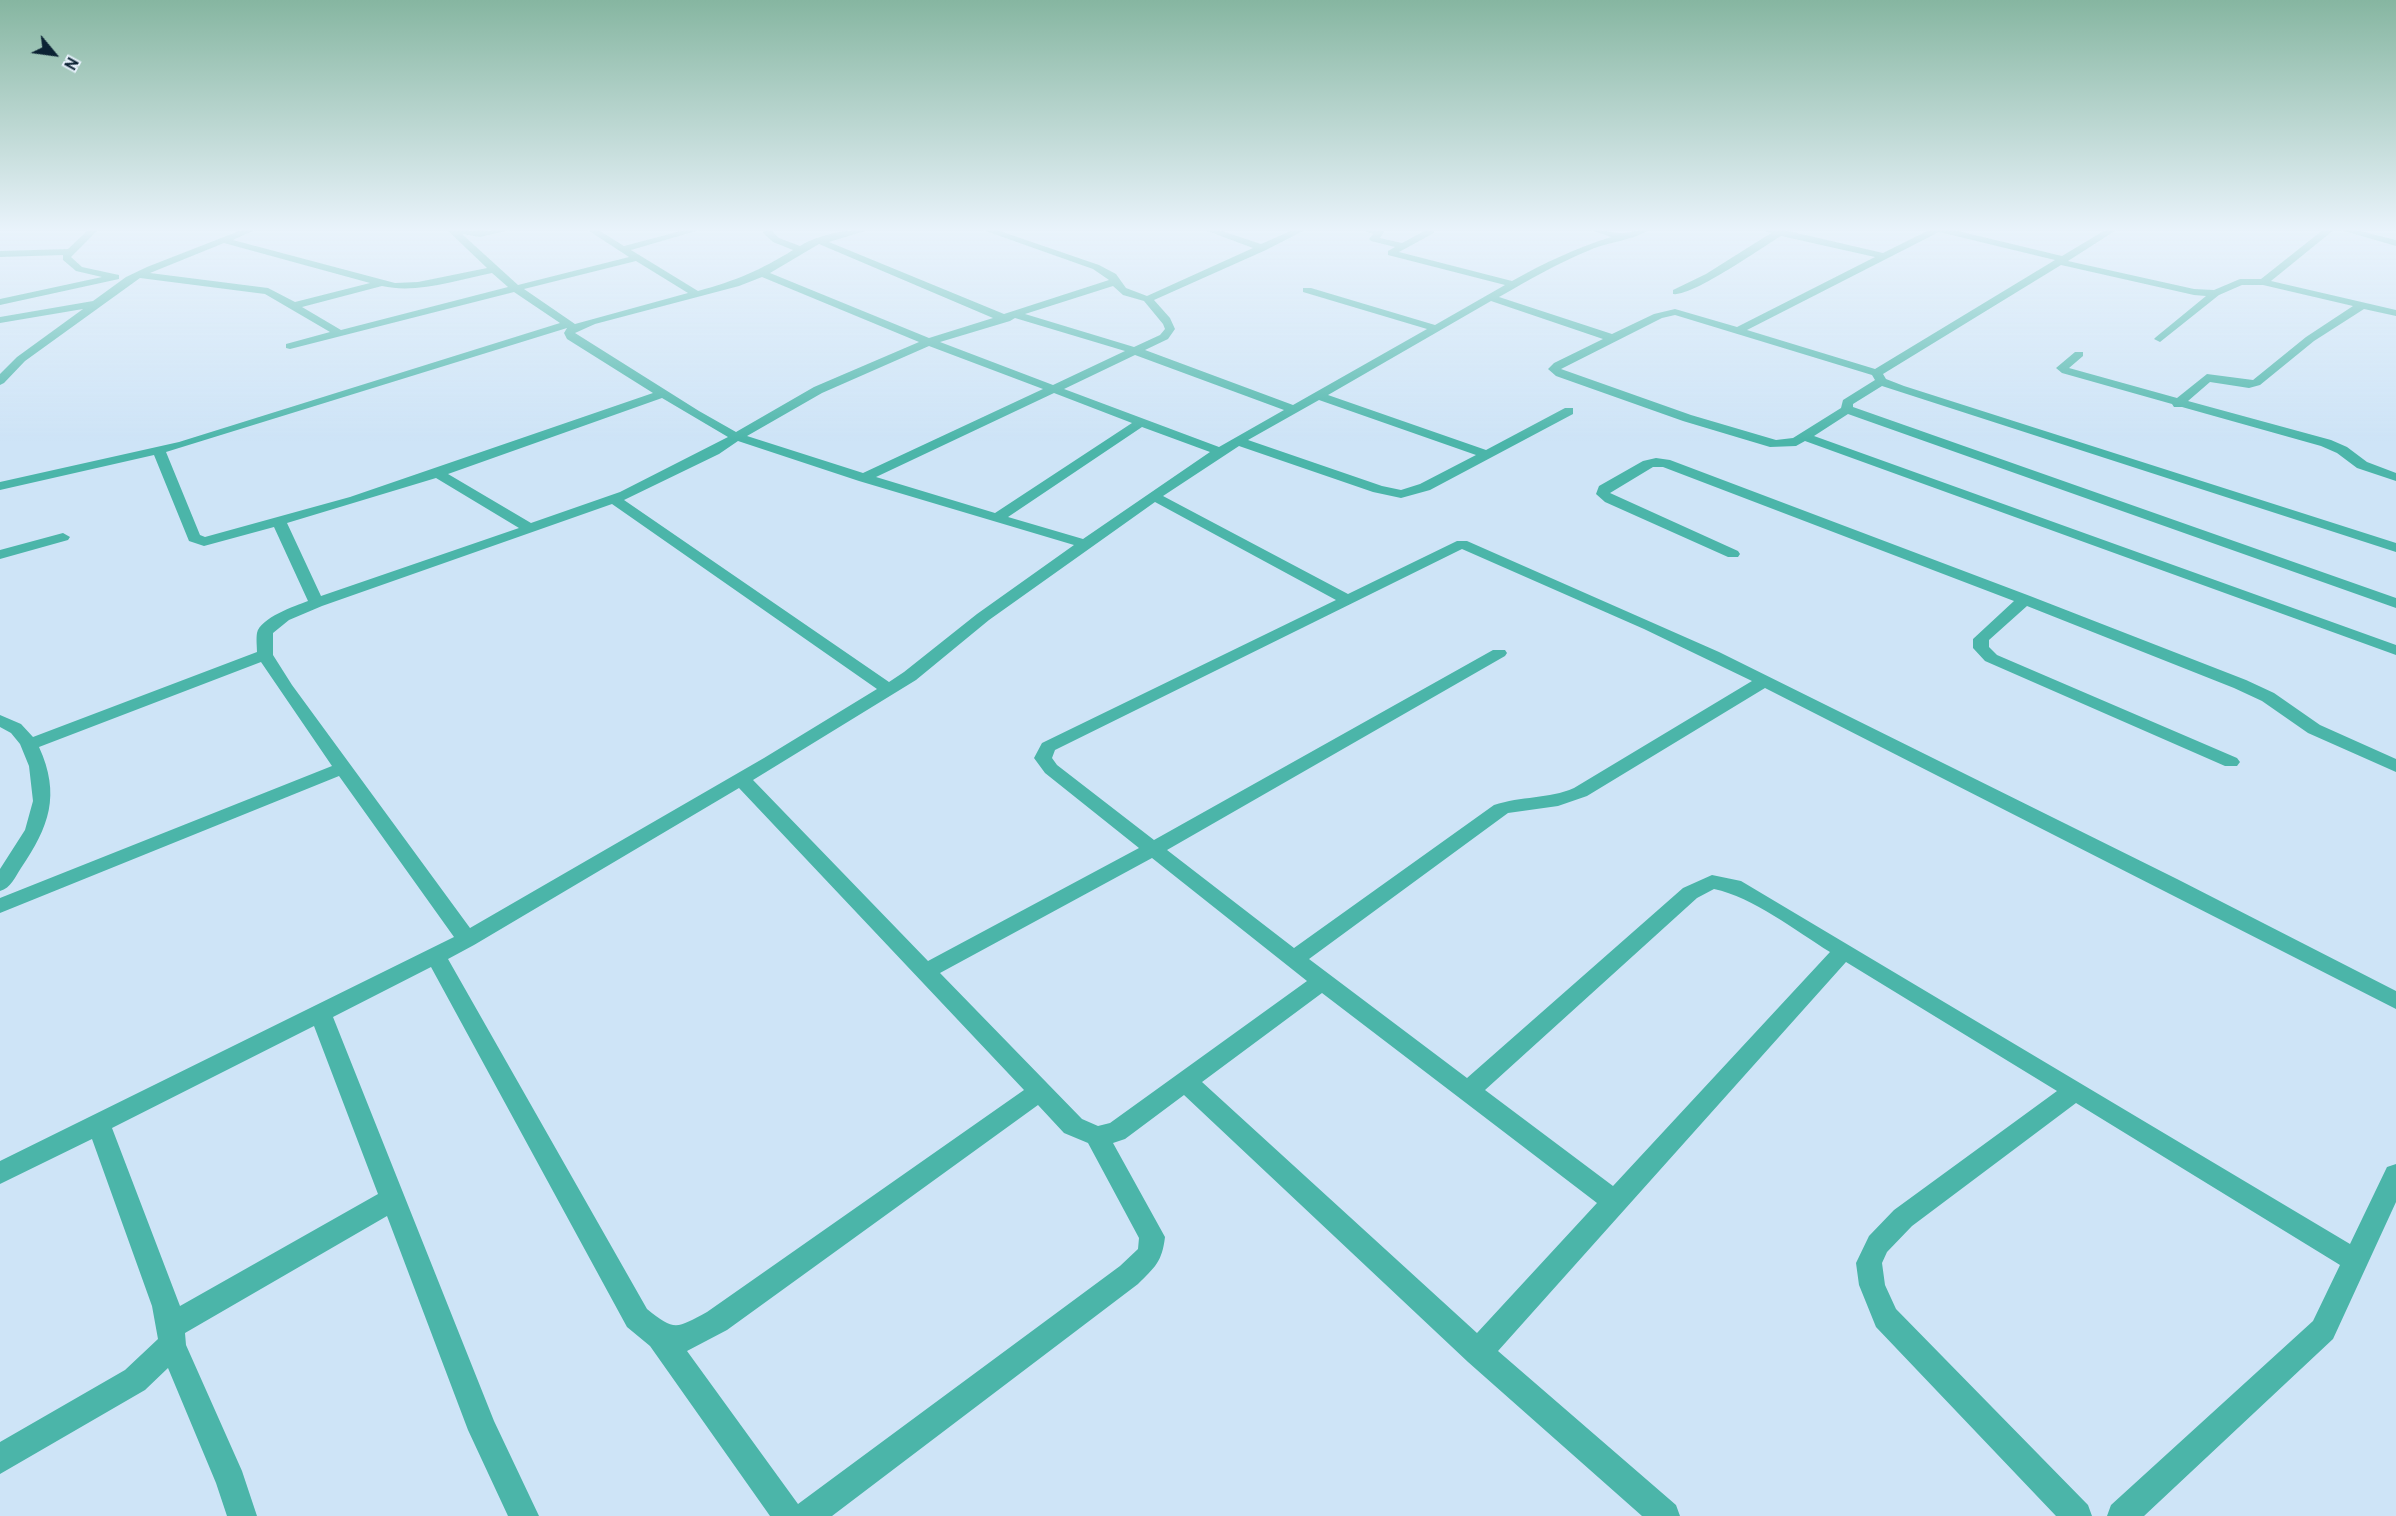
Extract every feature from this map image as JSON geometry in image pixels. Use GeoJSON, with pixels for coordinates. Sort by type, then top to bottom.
{"type":"FeatureCollection","features":[{"type":"Feature","properties":{"kind":"street"},"geometry":{"type":"LineString","coordinates":[[0,381],[21,359],[101,300]]}},
{"type":"Feature","properties":{"kind":"street"},"geometry":{"type":"LineString","coordinates":[[283,300],[339,333]]}},
{"type":"Feature","properties":{"kind":"street"},"geometry":{"type":"LineString","coordinates":[[293,306],[317,300]]}},
{"type":"Feature","properties":{"kind":"street"},"geometry":{"type":"LineString","coordinates":[[290,346],[470,300]]}},
{"type":"Feature","properties":{"kind":"street"},"geometry":{"type":"LineString","coordinates":[[533,300],[572,326]]}},
{"type":"Feature","properties":{"kind":"street"},"geometry":{"type":"LineString","coordinates":[[0,486],[159,451],[572,326],[674,300]]}},
{"type":"Feature","properties":{"kind":"street"},"geometry":{"type":"LineString","coordinates":[[827,300],[1053,390],[1221,452]]}},
{"type":"Feature","properties":{"kind":"street"},"geometry":{"type":"LineString","coordinates":[[968,300],[1012,317],[1136,351],[1293,409]]}},
{"type":"Feature","properties":{"kind":"street"},"geometry":{"type":"LineString","coordinates":[[467,940],[284,686],[265,655],[265,632],[283,617],[317,603],[614,499],[682,468],[819,390],[929,342],[1062,300]]}},
{"type":"Feature","properties":{"kind":"street"},"geometry":{"type":"LineString","coordinates":[[864,478],[1164,337],[1170,329],[1169,322],[1150,305],[1148,300]]}},
{"type":"Feature","properties":{"kind":"street"},"geometry":{"type":"LineString","coordinates":[[1340,300],[1434,328]]}},
{"type":"Feature","properties":{"kind":"street"},"geometry":{"type":"LineString","coordinates":[[0,1173],[467,940],[741,779],[910,676],[983,617],[1154,496],[1238,441],[1484,300]]}},
{"type":"Feature","properties":{"kind":"street"},"geometry":{"type":"LineString","coordinates":[[1497,300],[1612,338]]}},
{"type":"Feature","properties":{"kind":"street"},"geometry":{"type":"LineString","coordinates":[[1738,331],[1798,300]]}},
{"type":"Feature","properties":{"kind":"street"},"geometry":{"type":"LineString","coordinates":[[1847,409],[1847,403],[1879,377],[2000,300]]}},
{"type":"Feature","properties":{"kind":"street"},"geometry":{"type":"LineString","coordinates":[[2160,339],[2207,300]]}},
{"type":"Feature","properties":{"kind":"street"},"geometry":{"type":"LineString","coordinates":[[2339,300],[2396,313]]}},
{"type":"Feature","properties":{"kind":"street"},"geometry":{"type":"LineString","coordinates":[[0,320],[96,303]]}},
{"type":"Feature","properties":{"kind":"street"},"geometry":{"type":"LineString","coordinates":[[2178,404],[2206,378],[2256,383],[2310,339],[2362,305]]}},
{"type":"Feature","properties":{"kind":"street"},"geometry":{"type":"LineString","coordinates":[[1847,409],[1796,442],[1775,444],[1626,398],[1560,374],[1554,369],[1665,313],[1675,312],[1879,377],[1900,389],[2396,548]]}},
{"type":"Feature","properties":{"kind":"street"},"geometry":{"type":"LineString","coordinates":[[572,326],[569,333],[571,338],[736,437],[1085,544]]}},
{"type":"Feature","properties":{"kind":"street"},"geometry":{"type":"LineString","coordinates":[[2079,354],[2062,368],[2178,404],[2326,443],[2342,450],[2362,465],[2396,477]]}},
{"type":"Feature","properties":{"kind":"street"},"geometry":{"type":"LineString","coordinates":[[159,451],[197,541],[214,540],[437,473],[663,394]]}},
{"type":"Feature","properties":{"kind":"street"},"geometry":{"type":"LineString","coordinates":[[1317,395],[1486,454]]}},
{"type":"Feature","properties":{"kind":"street"},"geometry":{"type":"LineString","coordinates":[[1847,409],[1918,436],[2396,603]]}},
{"type":"Feature","properties":{"kind":"street"},"geometry":{"type":"LineString","coordinates":[[1238,441],[1368,486],[1401,494],[1425,487],[1569,411]]}},
{"type":"Feature","properties":{"kind":"street"},"geometry":{"type":"LineString","coordinates":[[998,518],[1141,422]]}},
{"type":"Feature","properties":{"kind":"street"},"geometry":{"type":"LineString","coordinates":[[1804,437],[2396,650]]}},
{"type":"Feature","properties":{"kind":"street"},"geometry":{"type":"LineString","coordinates":[[1733,554],[1610,499],[1603,494],[1604,489],[1648,464],[1656,462],[1665,464],[2025,599],[2240,684],[2268,697],[2314,729],[2396,766]]}},
{"type":"Feature","properties":{"kind":"street"},"geometry":{"type":"LineString","coordinates":[[437,473],[531,529]]}},
{"type":"Feature","properties":{"kind":"street"},"geometry":{"type":"LineString","coordinates":[[1154,496],[1346,599]]}},
{"type":"Feature","properties":{"kind":"street"},"geometry":{"type":"LineString","coordinates":[[614,499],[889,689]]}},
{"type":"Feature","properties":{"kind":"street"},"geometry":{"type":"LineString","coordinates":[[279,522],[317,603]]}},
{"type":"Feature","properties":{"kind":"street"},"geometry":{"type":"LineString","coordinates":[[0,555],[63,537]]}},
{"type":"Feature","properties":{"kind":"street"},"geometry":{"type":"LineString","coordinates":[[1615,1202],[1293,959],[1051,769],[1043,759],[1048,747],[1462,544],[1650,626],[1764,681],[2396,1001]]}},
{"type":"Feature","properties":{"kind":"street"},"geometry":{"type":"LineString","coordinates":[[2025,599],[1981,639],[1982,648],[1992,658],[2231,762]]}},
{"type":"Feature","properties":{"kind":"street"},"geometry":{"type":"LineString","coordinates":[[925,972],[1154,849],[1499,653]]}},
{"type":"Feature","properties":{"kind":"street"},"geometry":{"type":"LineString","coordinates":[[30,744],[265,655]]}},
{"type":"Feature","properties":{"kind":"street"},"geometry":{"type":"LineString","coordinates":[[1293,959],[1471,828],[1502,809],[1515,803],[1558,800],[1577,794],[1602,781],[1764,681]]}},
{"type":"Feature","properties":{"kind":"street"},"geometry":{"type":"LineString","coordinates":[[0,720],[18,729],[30,744],[41,782],[41,811],[26,846],[0,884]]}},
{"type":"Feature","properties":{"kind":"street"},"geometry":{"type":"LineString","coordinates":[[0,906],[343,768]]}},
{"type":"Feature","properties":{"kind":"street"},"geometry":{"type":"LineString","coordinates":[[741,779],[1073,1125],[1096,1136],[1152,1238],[1150,1254],[1129,1275],[807,1516]]}},
{"type":"Feature","properties":{"kind":"street"},"geometry":{"type":"LineString","coordinates":[[1467,1092],[1690,893],[1712,882],[1734,886],[2356,1261]]}},
{"type":"Feature","properties":{"kind":"street"},"geometry":{"type":"LineString","coordinates":[[1478,1352],[1844,951]]}},
{"type":"Feature","properties":{"kind":"street"},"geometry":{"type":"LineString","coordinates":[[435,956],[637,1318],[660,1337],[788,1516]]}},
{"type":"Feature","properties":{"kind":"street"},"geometry":{"type":"LineString","coordinates":[[1096,1136],[1116,1132],[1322,981]]}},
{"type":"Feature","properties":{"kind":"street"},"geometry":{"type":"LineString","coordinates":[[320,1013],[483,1430],[524,1516]]}},
{"type":"Feature","properties":{"kind":"street"},"geometry":{"type":"LineString","coordinates":[[1186,1082],[1478,1352],[1665,1516]]}},
{"type":"Feature","properties":{"kind":"street"},"geometry":{"type":"LineString","coordinates":[[660,1337],[684,1339],[717,1321],[1040,1091]]}},
{"type":"Feature","properties":{"kind":"street"},"geometry":{"type":"LineString","coordinates":[[2075,1091],[1903,1218],[1878,1244],[1869,1263],[1872,1285],[1886,1318],[2077,1516]]}},
{"type":"Feature","properties":{"kind":"street"},"geometry":{"type":"LineString","coordinates":[[99,1125],[171,1336],[231,1482],[242,1516]]}},
{"type":"Feature","properties":{"kind":"street"},"geometry":{"type":"LineString","coordinates":[[2122,1516],[2323,1330],[2356,1261],[2390,1206],[2396,1175]]}},
{"type":"Feature","properties":{"kind":"street"},"geometry":{"type":"LineString","coordinates":[[0,1459],[135,1380],[171,1336],[393,1199]]}}]}
